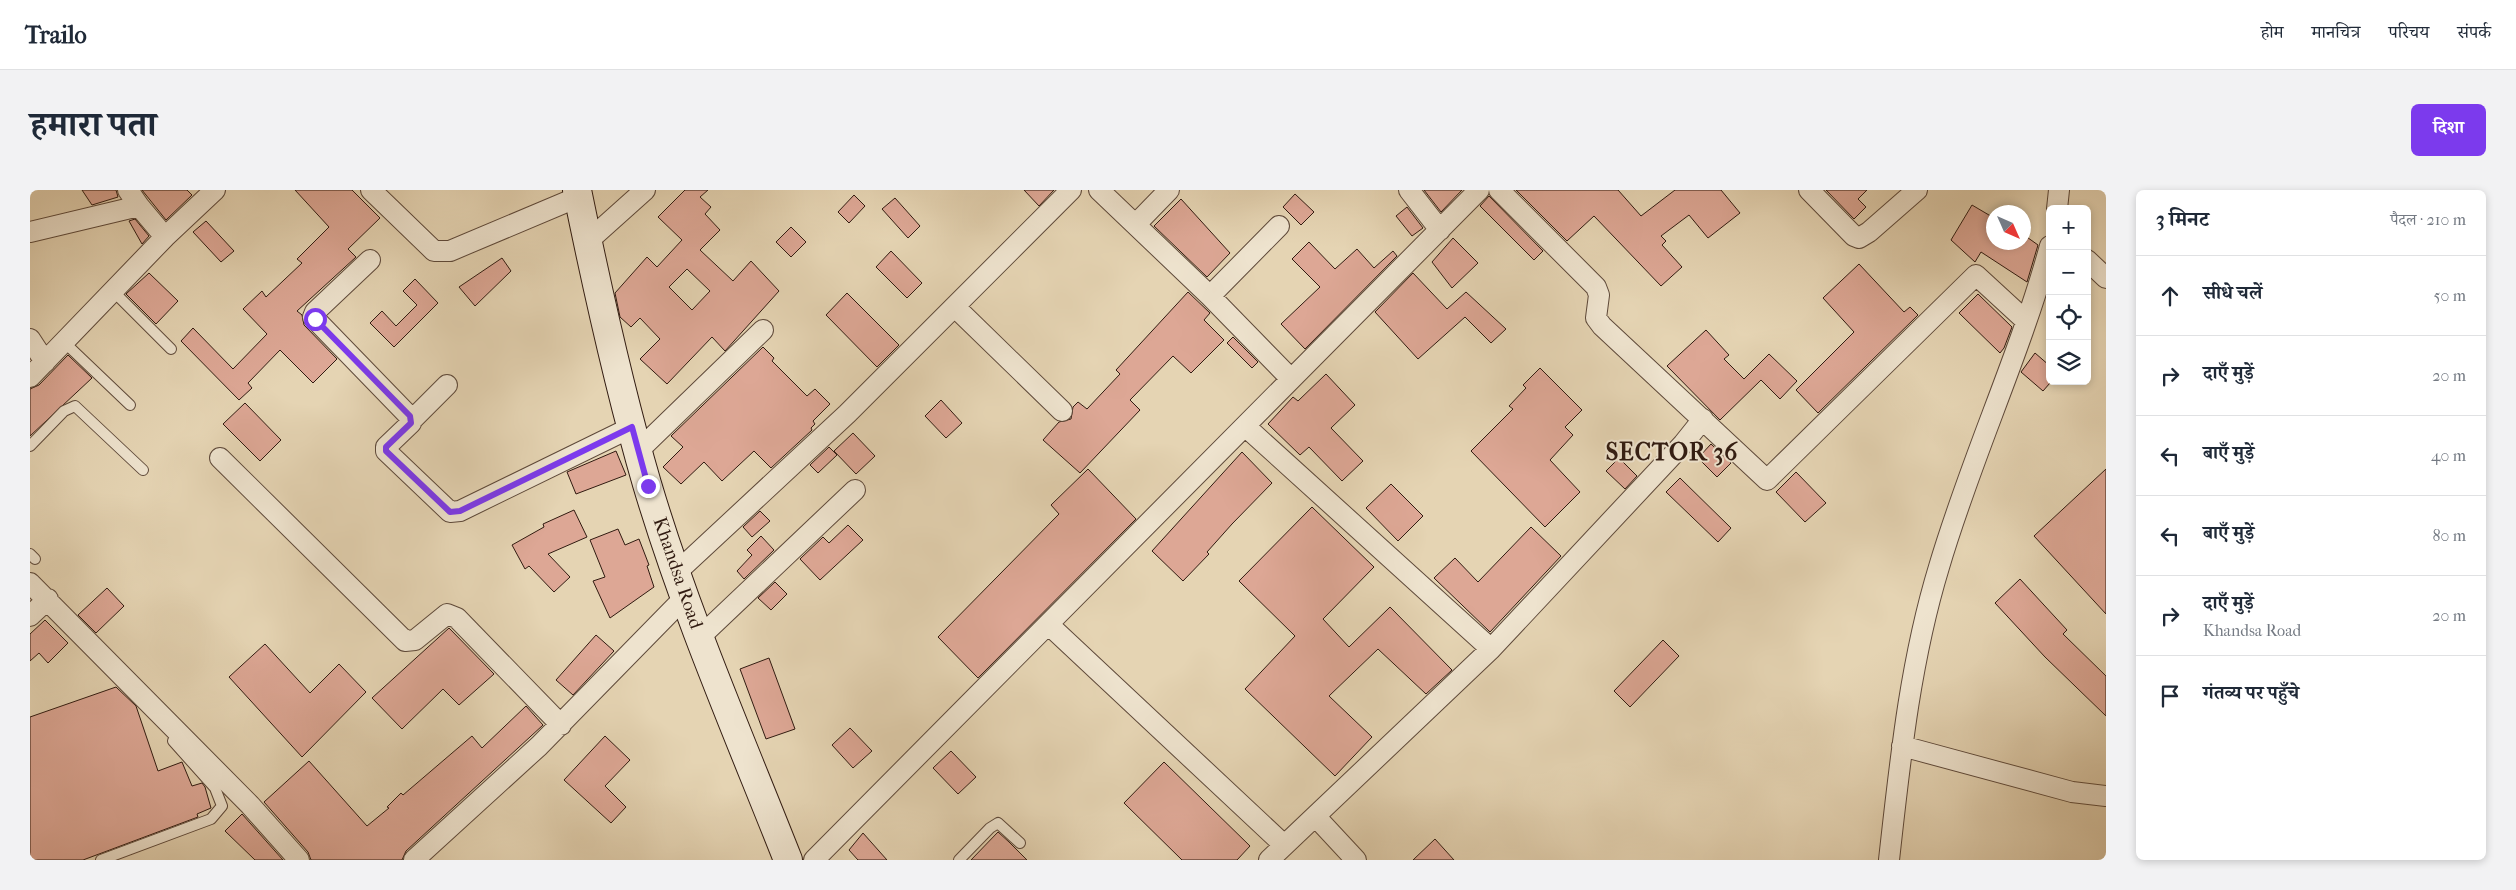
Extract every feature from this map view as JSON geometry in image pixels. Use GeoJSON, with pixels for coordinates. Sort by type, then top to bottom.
{"type":"FeatureCollection","features":[{"type":"Feature","properties":{"kind":"street"},"geometry":{"type":"LineString","coordinates":[[30,377],[165,237],[215,190]]}},
{"type":"Feature","properties":{"kind":"street"},"geometry":{"type":"LineString","coordinates":[[371,190],[434,251],[442,252],[450,251],[578,194]]}},
{"type":"Feature","properties":{"kind":"street"},"geometry":{"type":"LineString","coordinates":[[587,242],[645,190]]}},
{"type":"Feature","properties":{"kind":"street"},"geometry":{"type":"LineString","coordinates":[[414,860],[561,725],[681,584],[847,414],[1071,190]]}},
{"type":"Feature","properties":{"kind":"street"},"geometry":{"type":"LineString","coordinates":[[1099,190],[1210,296],[1291,379]]}},
{"type":"Feature","properties":{"kind":"street"},"geometry":{"type":"LineString","coordinates":[[1136,224],[1169,190]]}},
{"type":"Feature","properties":{"kind":"street"},"geometry":{"type":"LineString","coordinates":[[1409,190],[1440,230]]}},
{"type":"Feature","properties":{"kind":"street"},"geometry":{"type":"LineString","coordinates":[[814,860],[1479,190]]}},
{"type":"Feature","properties":{"kind":"street"},"geometry":{"type":"LineString","coordinates":[[1499,190],[1596,287],[1599,294],[1596,318],[1602,326],[1766,480],[1976,275],[2026,321]]}},
{"type":"Feature","properties":{"kind":"street"},"geometry":{"type":"LineString","coordinates":[[1809,190],[1854,236],[1859,238],[1869,232],[1917,190]]}},
{"type":"Feature","properties":{"kind":"street"},"geometry":{"type":"LineString","coordinates":[[2057,205],[2059,190]]}},
{"type":"Feature","properties":{"kind":"street","name":"Khandsa Road"},"geometry":{"type":"LineString","coordinates":[[578,194],[587,242],[635,439],[681,584],[700,637],[788,860]]}},
{"type":"Feature","properties":{"kind":"street"},"geometry":{"type":"LineString","coordinates":[[30,232],[134,198],[165,237]]}},
{"type":"Feature","properties":{"kind":"street"},"geometry":{"type":"LineString","coordinates":[[1210,296],[1279,226]]}},
{"type":"Feature","properties":{"kind":"street"},"geometry":{"type":"LineString","coordinates":[[1889,860],[1902,746],[1914,667],[1938,567],[2026,321],[2049,250]]}},
{"type":"Feature","properties":{"kind":"street"},"geometry":{"type":"LineString","coordinates":[[370,260],[315,312],[314,317],[412,420]]}},
{"type":"Feature","properties":{"kind":"street"},"geometry":{"type":"LineString","coordinates":[[2091,264],[2106,278]]}},
{"type":"Feature","properties":{"kind":"street"},"geometry":{"type":"LineString","coordinates":[[955,307],[1015,363],[1062,411]]}},
{"type":"Feature","properties":{"kind":"street"},"geometry":{"type":"LineString","coordinates":[[447,385],[386,447],[386,451],[450,512],[460,511],[635,439],[763,330]]}},
{"type":"Feature","properties":{"kind":"street"},"geometry":{"type":"LineString","coordinates":[[30,338],[45,362]]}},
{"type":"Feature","properties":{"kind":"street"},"geometry":{"type":"LineString","coordinates":[[1269,860],[1491,649],[1703,419]]}},
{"type":"Feature","properties":{"kind":"street"},"geometry":{"type":"LineString","coordinates":[[1245,426],[1491,649]]}},
{"type":"Feature","properties":{"kind":"street"},"geometry":{"type":"LineString","coordinates":[[220,458],[404,641],[415,640],[440,618],[447,614],[452,615],[561,725]]}},
{"type":"Feature","properties":{"kind":"street"},"geometry":{"type":"LineString","coordinates":[[700,637],[855,490]]}},
{"type":"Feature","properties":{"kind":"street"},"geometry":{"type":"LineString","coordinates":[[30,583],[250,804],[299,860]]}},
{"type":"Feature","properties":{"kind":"street"},"geometry":{"type":"LineString","coordinates":[[30,616],[48,599]]}},
{"type":"Feature","properties":{"kind":"street"},"geometry":{"type":"LineString","coordinates":[[1048,624],[1284,846]]}},
{"type":"Feature","properties":{"kind":"street"},"geometry":{"type":"LineString","coordinates":[[1902,746],[2072,792],[2106,796]]}},
{"type":"Feature","properties":{"kind":"street"},"geometry":{"type":"LineString","coordinates":[[1316,817],[1356,860]]}},
{"type":"Feature","properties":{"kind":"lane"},"geometry":{"type":"LineString","coordinates":[[114,291],[170,349]]}},
{"type":"Feature","properties":{"kind":"lane"},"geometry":{"type":"LineString","coordinates":[[64,342],[130,405]]}},
{"type":"Feature","properties":{"kind":"lane"},"geometry":{"type":"LineString","coordinates":[[30,446],[64,411],[76,406],[144,470]]}},
{"type":"Feature","properties":{"kind":"lane"},"geometry":{"type":"LineString","coordinates":[[101,860],[211,819],[222,806],[215,788],[161,727]]}},
{"type":"Feature","properties":{"kind":"lane"},"geometry":{"type":"LineString","coordinates":[[960,860],[990,828],[998,823],[1020,844]]}},
{"type":"Feature","properties":{"kind":"building"},"geometry":{"type":"Polygon","coordinates":[[[82,190],[116,190],[118,197],[92,205],[82,190]]]}},
{"type":"Feature","properties":{"kind":"building"},"geometry":{"type":"Polygon","coordinates":[[[142,190],[187,190],[192,195],[166,220],[142,190]]]}},
{"type":"Feature","properties":{"kind":"building"},"geometry":{"type":"Polygon","coordinates":[[[295,190],[352,190],[380,218],[348,249],[356,257],[297,311],[302,315],[304,325],[337,359],[313,383],[280,350],[248,383],[252,388],[239,400],[181,341],[193,328],[233,369],[267,334],[243,309],[262,291],[266,297],[302,263],[297,259],[329,227],[295,190]]]}},
{"type":"Feature","properties":{"kind":"building"},"geometry":{"type":"Polygon","coordinates":[[[685,190],[708,190],[700,197],[711,207],[705,214],[720,230],[700,250],[733,281],[751,261],[779,291],[725,351],[712,337],[667,384],[640,359],[660,339],[640,318],[631,327],[620,317],[615,293],[647,257],[657,267],[682,240],[658,217],[685,190]],[[687,269],[669,287],[692,310],[710,291],[687,269]]]}},
{"type":"Feature","properties":{"kind":"building"},"geometry":{"type":"Polygon","coordinates":[[[1024,190],[1054,190],[1039,206],[1024,190]]]}},
{"type":"Feature","properties":{"kind":"building"},"geometry":{"type":"Polygon","coordinates":[[[1424,190],[1462,190],[1441,212],[1424,190]]]}},
{"type":"Feature","properties":{"kind":"building"},"geometry":{"type":"Polygon","coordinates":[[[1516,190],[1618,190],[1641,216],[1675,190],[1721,190],[1740,213],[1708,238],[1689,215],[1661,236],[1666,241],[1662,245],[1682,267],[1661,286],[1594,216],[1567,241],[1516,190]]]}},
{"type":"Feature","properties":{"kind":"building"},"geometry":{"type":"Polygon","coordinates":[[[1826,190],[1867,190],[1858,199],[1866,207],[1854,219],[1826,190]]]}},
{"type":"Feature","properties":{"kind":"building"},"geometry":{"type":"Polygon","coordinates":[[[1295,194],[1314,212],[1301,225],[1283,207],[1295,194]]]}},
{"type":"Feature","properties":{"kind":"building"},"geometry":{"type":"Polygon","coordinates":[[[854,195],[865,206],[849,223],[838,212],[854,195]]]}},
{"type":"Feature","properties":{"kind":"building"},"geometry":{"type":"Polygon","coordinates":[[[1489,196],[1543,251],[1534,260],[1480,206],[1489,196]]]}},
{"type":"Feature","properties":{"kind":"building"},"geometry":{"type":"Polygon","coordinates":[[[895,198],[920,226],[908,238],[882,209],[895,198]]]}},
{"type":"Feature","properties":{"kind":"building"},"geometry":{"type":"Polygon","coordinates":[[[1181,199],[1230,253],[1207,277],[1154,226],[1181,199]]]}},
{"type":"Feature","properties":{"kind":"building"},"geometry":{"type":"Polygon","coordinates":[[[1972,205],[1986,213],[1986,250],[2031,250],[2031,240],[2038,245],[2027,282],[1981,252],[1975,262],[1951,240],[1972,205]]]}},
{"type":"Feature","properties":{"kind":"building"},"geometry":{"type":"Polygon","coordinates":[[[1407,207],[1423,228],[1412,236],[1396,216],[1407,207]]]}},
{"type":"Feature","properties":{"kind":"building"},"geometry":{"type":"Polygon","coordinates":[[[135,219],[149,236],[142,244],[129,221],[135,219]]]}},
{"type":"Feature","properties":{"kind":"building"},"geometry":{"type":"Polygon","coordinates":[[[206,221],[234,251],[221,262],[193,232],[206,221]]]}},
{"type":"Feature","properties":{"kind":"building"},"geometry":{"type":"Polygon","coordinates":[[[791,227],[806,242],[791,257],[776,242],[791,227]]]}},
{"type":"Feature","properties":{"kind":"building"},"geometry":{"type":"Polygon","coordinates":[[[1453,238],[1478,263],[1452,288],[1432,262],[1453,238]]]}},
{"type":"Feature","properties":{"kind":"building"},"geometry":{"type":"Polygon","coordinates":[[[1309,242],[1335,269],[1357,249],[1374,268],[1393,251],[1397,256],[1305,349],[1281,324],[1320,287],[1292,259],[1309,242]]]}},
{"type":"Feature","properties":{"kind":"building"},"geometry":{"type":"Polygon","coordinates":[[[891,251],[922,283],[907,298],[876,267],[891,251]]]}},
{"type":"Feature","properties":{"kind":"building"},"geometry":{"type":"Polygon","coordinates":[[[502,258],[511,271],[475,306],[459,287],[502,258]]]}},
{"type":"Feature","properties":{"kind":"building"},"geometry":{"type":"Polygon","coordinates":[[[1859,264],[1904,312],[1910,307],[1918,315],[1818,413],[1796,390],[1854,332],[1823,298],[1859,264]]]}},
{"type":"Feature","properties":{"kind":"building"},"geometry":{"type":"Polygon","coordinates":[[[149,273],[178,301],[156,324],[126,294],[149,273]]]}},
{"type":"Feature","properties":{"kind":"building"},"geometry":{"type":"Polygon","coordinates":[[[1413,273],[1447,309],[1466,292],[1506,329],[1491,343],[1465,317],[1418,359],[1375,312],[1413,273]]]}},
{"type":"Feature","properties":{"kind":"building"},"geometry":{"type":"Polygon","coordinates":[[[415,279],[438,303],[394,347],[370,323],[382,311],[396,326],[417,305],[403,291],[415,279]]]}},
{"type":"Feature","properties":{"kind":"building"},"geometry":{"type":"Polygon","coordinates":[[[1188,292],[1210,313],[1204,320],[1224,340],[1191,373],[1173,356],[1130,400],[1140,410],[1080,473],[1043,440],[1059,422],[1071,419],[1073,407],[1078,402],[1087,409],[1120,374],[1116,370],[1188,292]]]}},
{"type":"Feature","properties":{"kind":"building"},"geometry":{"type":"Polygon","coordinates":[[[847,293],[899,345],[877,367],[826,315],[847,293]]]}},
{"type":"Feature","properties":{"kind":"building"},"geometry":{"type":"Polygon","coordinates":[[[1978,294],[2012,327],[2004,348],[2000,353],[1959,313],[1978,294]]]}},
{"type":"Feature","properties":{"kind":"building"},"geometry":{"type":"Polygon","coordinates":[[[1706,330],[1729,355],[1724,359],[1744,379],[1769,354],[1797,381],[1780,399],[1761,380],[1720,420],[1667,366],[1706,330]]]}},
{"type":"Feature","properties":{"kind":"building"},"geometry":{"type":"Polygon","coordinates":[[[1233,337],[1258,362],[1252,368],[1227,343],[1233,337]]]}},
{"type":"Feature","properties":{"kind":"building"},"geometry":{"type":"Polygon","coordinates":[[[763,347],[774,358],[772,361],[807,396],[815,389],[830,404],[813,421],[815,424],[811,428],[812,430],[771,468],[754,451],[722,481],[704,462],[681,484],[663,467],[683,447],[671,436],[763,347]]]}},
{"type":"Feature","properties":{"kind":"building"},"geometry":{"type":"Polygon","coordinates":[[[2035,353],[2046,363],[2046,385],[2048,385],[2043,391],[2021,372],[2035,353]]]}},
{"type":"Feature","properties":{"kind":"building"},"geometry":{"type":"Polygon","coordinates":[[[68,355],[92,378],[30,436],[30,389],[39,385],[68,355]]]}},
{"type":"Feature","properties":{"kind":"building"},"geometry":{"type":"Polygon","coordinates":[[[1540,368],[1582,410],[1565,427],[1573,435],[1550,460],[1580,492],[1545,527],[1471,451],[1513,409],[1509,406],[1526,388],[1523,385],[1540,368]]]}},
{"type":"Feature","properties":{"kind":"building"},"geometry":{"type":"Polygon","coordinates":[[[1326,374],[1355,405],[1331,428],[1363,461],[1342,481],[1309,447],[1300,455],[1268,424],[1293,397],[1298,401],[1326,374]]]}},
{"type":"Feature","properties":{"kind":"building"},"geometry":{"type":"Polygon","coordinates":[[[941,400],[962,423],[946,438],[925,416],[941,400]]]}},
{"type":"Feature","properties":{"kind":"building"},"geometry":{"type":"Polygon","coordinates":[[[245,403],[281,440],[260,461],[223,424],[245,403]]]}},
{"type":"Feature","properties":{"kind":"building"},"geometry":{"type":"Polygon","coordinates":[[[853,433],[875,456],[856,474],[834,451],[853,433]]]}},
{"type":"Feature","properties":{"kind":"building"},"geometry":{"type":"Polygon","coordinates":[[[1711,444],[1731,463],[1717,477],[1698,458],[1711,444]]]}},
{"type":"Feature","properties":{"kind":"building"},"geometry":{"type":"Polygon","coordinates":[[[829,447],[837,455],[818,473],[810,465],[829,447]]]}},
{"type":"Feature","properties":{"kind":"building"},"geometry":{"type":"Polygon","coordinates":[[[616,451],[626,475],[576,494],[567,472],[616,451]]]}},
{"type":"Feature","properties":{"kind":"building"},"geometry":{"type":"Polygon","coordinates":[[[1242,452],[1272,483],[1232,524],[1207,552],[1209,554],[1183,581],[1152,551],[1242,452]]]}},
{"type":"Feature","properties":{"kind":"building"},"geometry":{"type":"Polygon","coordinates":[[[1619,458],[1637,476],[1625,489],[1606,471],[1619,458]]]}},
{"type":"Feature","properties":{"kind":"building"},"geometry":{"type":"Polygon","coordinates":[[[1088,469],[1136,519],[978,678],[938,637],[1059,514],[1051,505],[1088,469]]]}},
{"type":"Feature","properties":{"kind":"building"},"geometry":{"type":"Polygon","coordinates":[[[2106,469],[2106,614],[2034,536],[2106,469]]]}},
{"type":"Feature","properties":{"kind":"building"},"geometry":{"type":"Polygon","coordinates":[[[1796,472],[1826,503],[1805,522],[1776,492],[1796,472]]]}},
{"type":"Feature","properties":{"kind":"building"},"geometry":{"type":"Polygon","coordinates":[[[1680,478],[1731,528],[1718,542],[1666,492],[1680,478]]]}},
{"type":"Feature","properties":{"kind":"building"},"geometry":{"type":"Polygon","coordinates":[[[1391,484],[1423,516],[1398,541],[1366,508],[1391,484]]]}},
{"type":"Feature","properties":{"kind":"building"},"geometry":{"type":"Polygon","coordinates":[[[1312,507],[1374,567],[1323,619],[1349,647],[1390,607],[1452,670],[1426,694],[1378,649],[1329,696],[1372,737],[1335,776],[1245,689],[1295,636],[1239,581],[1312,507]]]}},
{"type":"Feature","properties":{"kind":"building"},"geometry":{"type":"Polygon","coordinates":[[[574,510],[587,537],[548,554],[570,577],[554,592],[529,566],[525,569],[512,545],[544,527],[543,524],[574,510]]]}},
{"type":"Feature","properties":{"kind":"building"},"geometry":{"type":"Polygon","coordinates":[[[760,511],[770,521],[752,537],[743,527],[760,511]]]}},
{"type":"Feature","properties":{"kind":"building"},"geometry":{"type":"Polygon","coordinates":[[[848,525],[863,540],[820,580],[800,559],[823,537],[829,543],[848,525]]]}},
{"type":"Feature","properties":{"kind":"building"},"geometry":{"type":"Polygon","coordinates":[[[1531,527],[1561,556],[1490,632],[1434,578],[1455,558],[1478,582],[1531,527]]]}},
{"type":"Feature","properties":{"kind":"building"},"geometry":{"type":"Polygon","coordinates":[[[618,529],[625,545],[639,539],[649,565],[647,566],[654,587],[610,618],[593,581],[605,577],[590,540],[618,529]]]}},
{"type":"Feature","properties":{"kind":"building"},"geometry":{"type":"Polygon","coordinates":[[[761,536],[774,550],[744,579],[737,571],[752,555],[747,550],[761,536]]]}},
{"type":"Feature","properties":{"kind":"building"},"geometry":{"type":"Polygon","coordinates":[[[2020,579],[2067,630],[2063,634],[2106,676],[2106,716],[2045,657],[1995,603],[2020,579]]]}},
{"type":"Feature","properties":{"kind":"building"},"geometry":{"type":"Polygon","coordinates":[[[775,582],[787,594],[771,610],[758,598],[775,582]]]}},
{"type":"Feature","properties":{"kind":"building"},"geometry":{"type":"Polygon","coordinates":[[[107,588],[124,606],[96,633],[78,615],[107,588]]]}},
{"type":"Feature","properties":{"kind":"building"},"geometry":{"type":"Polygon","coordinates":[[[45,620],[68,643],[48,663],[39,653],[30,661],[30,634],[45,620]]]}},
{"type":"Feature","properties":{"kind":"building"},"geometry":{"type":"Polygon","coordinates":[[[449,628],[494,674],[459,705],[443,689],[402,729],[372,698],[449,628]]]}},
{"type":"Feature","properties":{"kind":"building"},"geometry":{"type":"Polygon","coordinates":[[[596,635],[614,651],[573,695],[556,680],[596,635]]]}},
{"type":"Feature","properties":{"kind":"building"},"geometry":{"type":"Polygon","coordinates":[[[1663,640],[1679,656],[1630,707],[1614,691],[1663,640]]]}},
{"type":"Feature","properties":{"kind":"building"},"geometry":{"type":"Polygon","coordinates":[[[265,644],[310,693],[339,664],[366,692],[302,757],[229,677],[265,644]]]}},
{"type":"Feature","properties":{"kind":"building"},"geometry":{"type":"Polygon","coordinates":[[[769,658],[795,729],[766,739],[740,669],[769,658]]]}},
{"type":"Feature","properties":{"kind":"building"},"geometry":{"type":"Polygon","coordinates":[[[116,687],[136,706],[158,771],[182,762],[192,786],[202,783],[205,787],[211,808],[197,814],[198,817],[83,860],[30,860],[30,717],[116,687]]]}},
{"type":"Feature","properties":{"kind":"building"},"geometry":{"type":"Polygon","coordinates":[[[526,706],[543,725],[406,851],[402,860],[311,860],[308,852],[264,802],[309,761],[367,826],[389,808],[387,807],[401,793],[403,795],[472,736],[482,748],[526,706]]]}},
{"type":"Feature","properties":{"kind":"building"},"geometry":{"type":"Polygon","coordinates":[[[850,728],[872,751],[853,768],[832,745],[850,728]]]}},
{"type":"Feature","properties":{"kind":"building"},"geometry":{"type":"Polygon","coordinates":[[[605,736],[630,760],[605,786],[626,807],[611,823],[564,780],[605,736]]]}},
{"type":"Feature","properties":{"kind":"building"},"geometry":{"type":"Polygon","coordinates":[[[951,751],[976,777],[958,794],[933,768],[951,751]]]}},
{"type":"Feature","properties":{"kind":"building"},"geometry":{"type":"Polygon","coordinates":[[[1164,762],[1250,846],[1237,860],[1182,860],[1124,803],[1164,762]]]}},
{"type":"Feature","properties":{"kind":"building"},"geometry":{"type":"Polygon","coordinates":[[[242,814],[283,860],[255,860],[225,831],[242,814]]]}},
{"type":"Feature","properties":{"kind":"building"},"geometry":{"type":"Polygon","coordinates":[[[998,832],[1009,842],[1027,860],[971,860],[998,832]]]}},
{"type":"Feature","properties":{"kind":"building"},"geometry":{"type":"Polygon","coordinates":[[[863,833],[887,860],[858,860],[849,850],[863,833]]]}},
{"type":"Feature","properties":{"kind":"building"},"geometry":{"type":"Polygon","coordinates":[[[1435,839],[1454,860],[1413,860],[1435,839]]]}},
{"type":"Feature","properties":{"kind":"district","name":"SECTOR 36"},"geometry":{"type":"Point","coordinates":[1672,452]}},
{"type":"Feature","properties":{"kind":"route"},"geometry":{"type":"LineString","coordinates":[[315,319],[410,416],[411,423],[385,449],[450,512],[460,511],[632,427],[648,486]]}}]}
